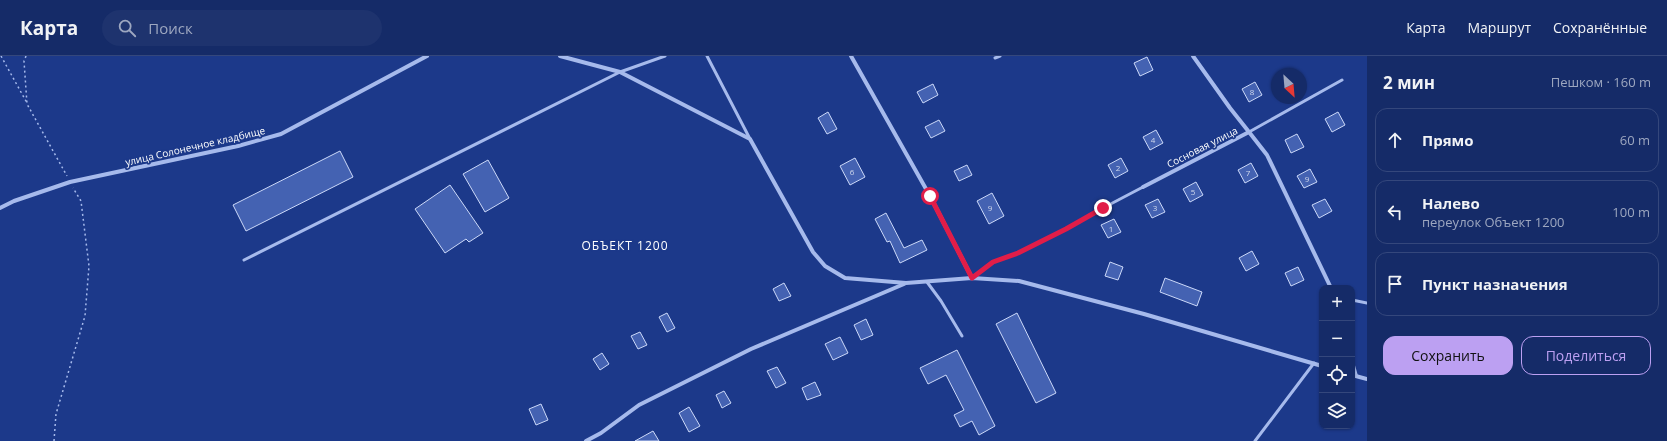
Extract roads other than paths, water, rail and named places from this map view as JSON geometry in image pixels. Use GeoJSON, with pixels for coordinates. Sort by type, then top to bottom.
{"type":"FeatureCollection","features":[{"type":"Feature","properties":{"kind":"street","name":"улица Солонечное кладбище"},"geometry":{"type":"LineString","coordinates":[[0,208],[14,201],[70,182],[238,146],[281,134],[427,56]]}},
{"type":"Feature","properties":{"kind":"street"},"geometry":{"type":"LineString","coordinates":[[560,56],[620,72],[750,139],[813,252],[825,266],[845,278],[906,283],[972,278],[1019,282],[1144,314],[1319,365]]}},
{"type":"Feature","properties":{"kind":"street"},"geometry":{"type":"LineString","coordinates":[[851,56],[930,196],[972,278]]}},
{"type":"Feature","properties":{"kind":"street","name":"Сосновая улица"},"geometry":{"type":"LineString","coordinates":[[1143,187],[1249,132],[1193,56]]}},
{"type":"Feature","properties":{"kind":"street"},"geometry":{"type":"LineString","coordinates":[[1249,132],[1268,155],[1330,285]]}},
{"type":"Feature","properties":{"kind":"street"},"geometry":{"type":"LineString","coordinates":[[586,441],[601,433],[638,405],[751,349],[906,283]]}},
{"type":"Feature","properties":{"kind":"street"},"geometry":{"type":"LineString","coordinates":[[1355,376],[1367,379]]}},
{"type":"Feature","properties":{"kind":"lane"},"geometry":{"type":"LineString","coordinates":[[244,260],[620,72],[665,56]]}},
{"type":"Feature","properties":{"kind":"lane"},"geometry":{"type":"LineString","coordinates":[[707,56],[750,139]]}},
{"type":"Feature","properties":{"kind":"lane"},"geometry":{"type":"LineString","coordinates":[[994,58],[1000,56]]}},
{"type":"Feature","properties":{"kind":"lane"},"geometry":{"type":"LineString","coordinates":[[1249,132],[1342,80]]}},
{"type":"Feature","properties":{"kind":"lane"},"geometry":{"type":"LineString","coordinates":[[972,278],[993,262],[1018,253],[1143,187]]}},
{"type":"Feature","properties":{"kind":"lane"},"geometry":{"type":"LineString","coordinates":[[927,282],[941,301],[962,336]]}},
{"type":"Feature","properties":{"kind":"lane"},"geometry":{"type":"LineString","coordinates":[[1355,301],[1367,303]]}},
{"type":"Feature","properties":{"kind":"lane"},"geometry":{"type":"LineString","coordinates":[[1255,441],[1314,363]]}},
{"type":"Feature","properties":{"kind":"district","name":"ОБЪЕКТ 1200"},"geometry":{"type":"Point","coordinates":[625,246]}}]}
